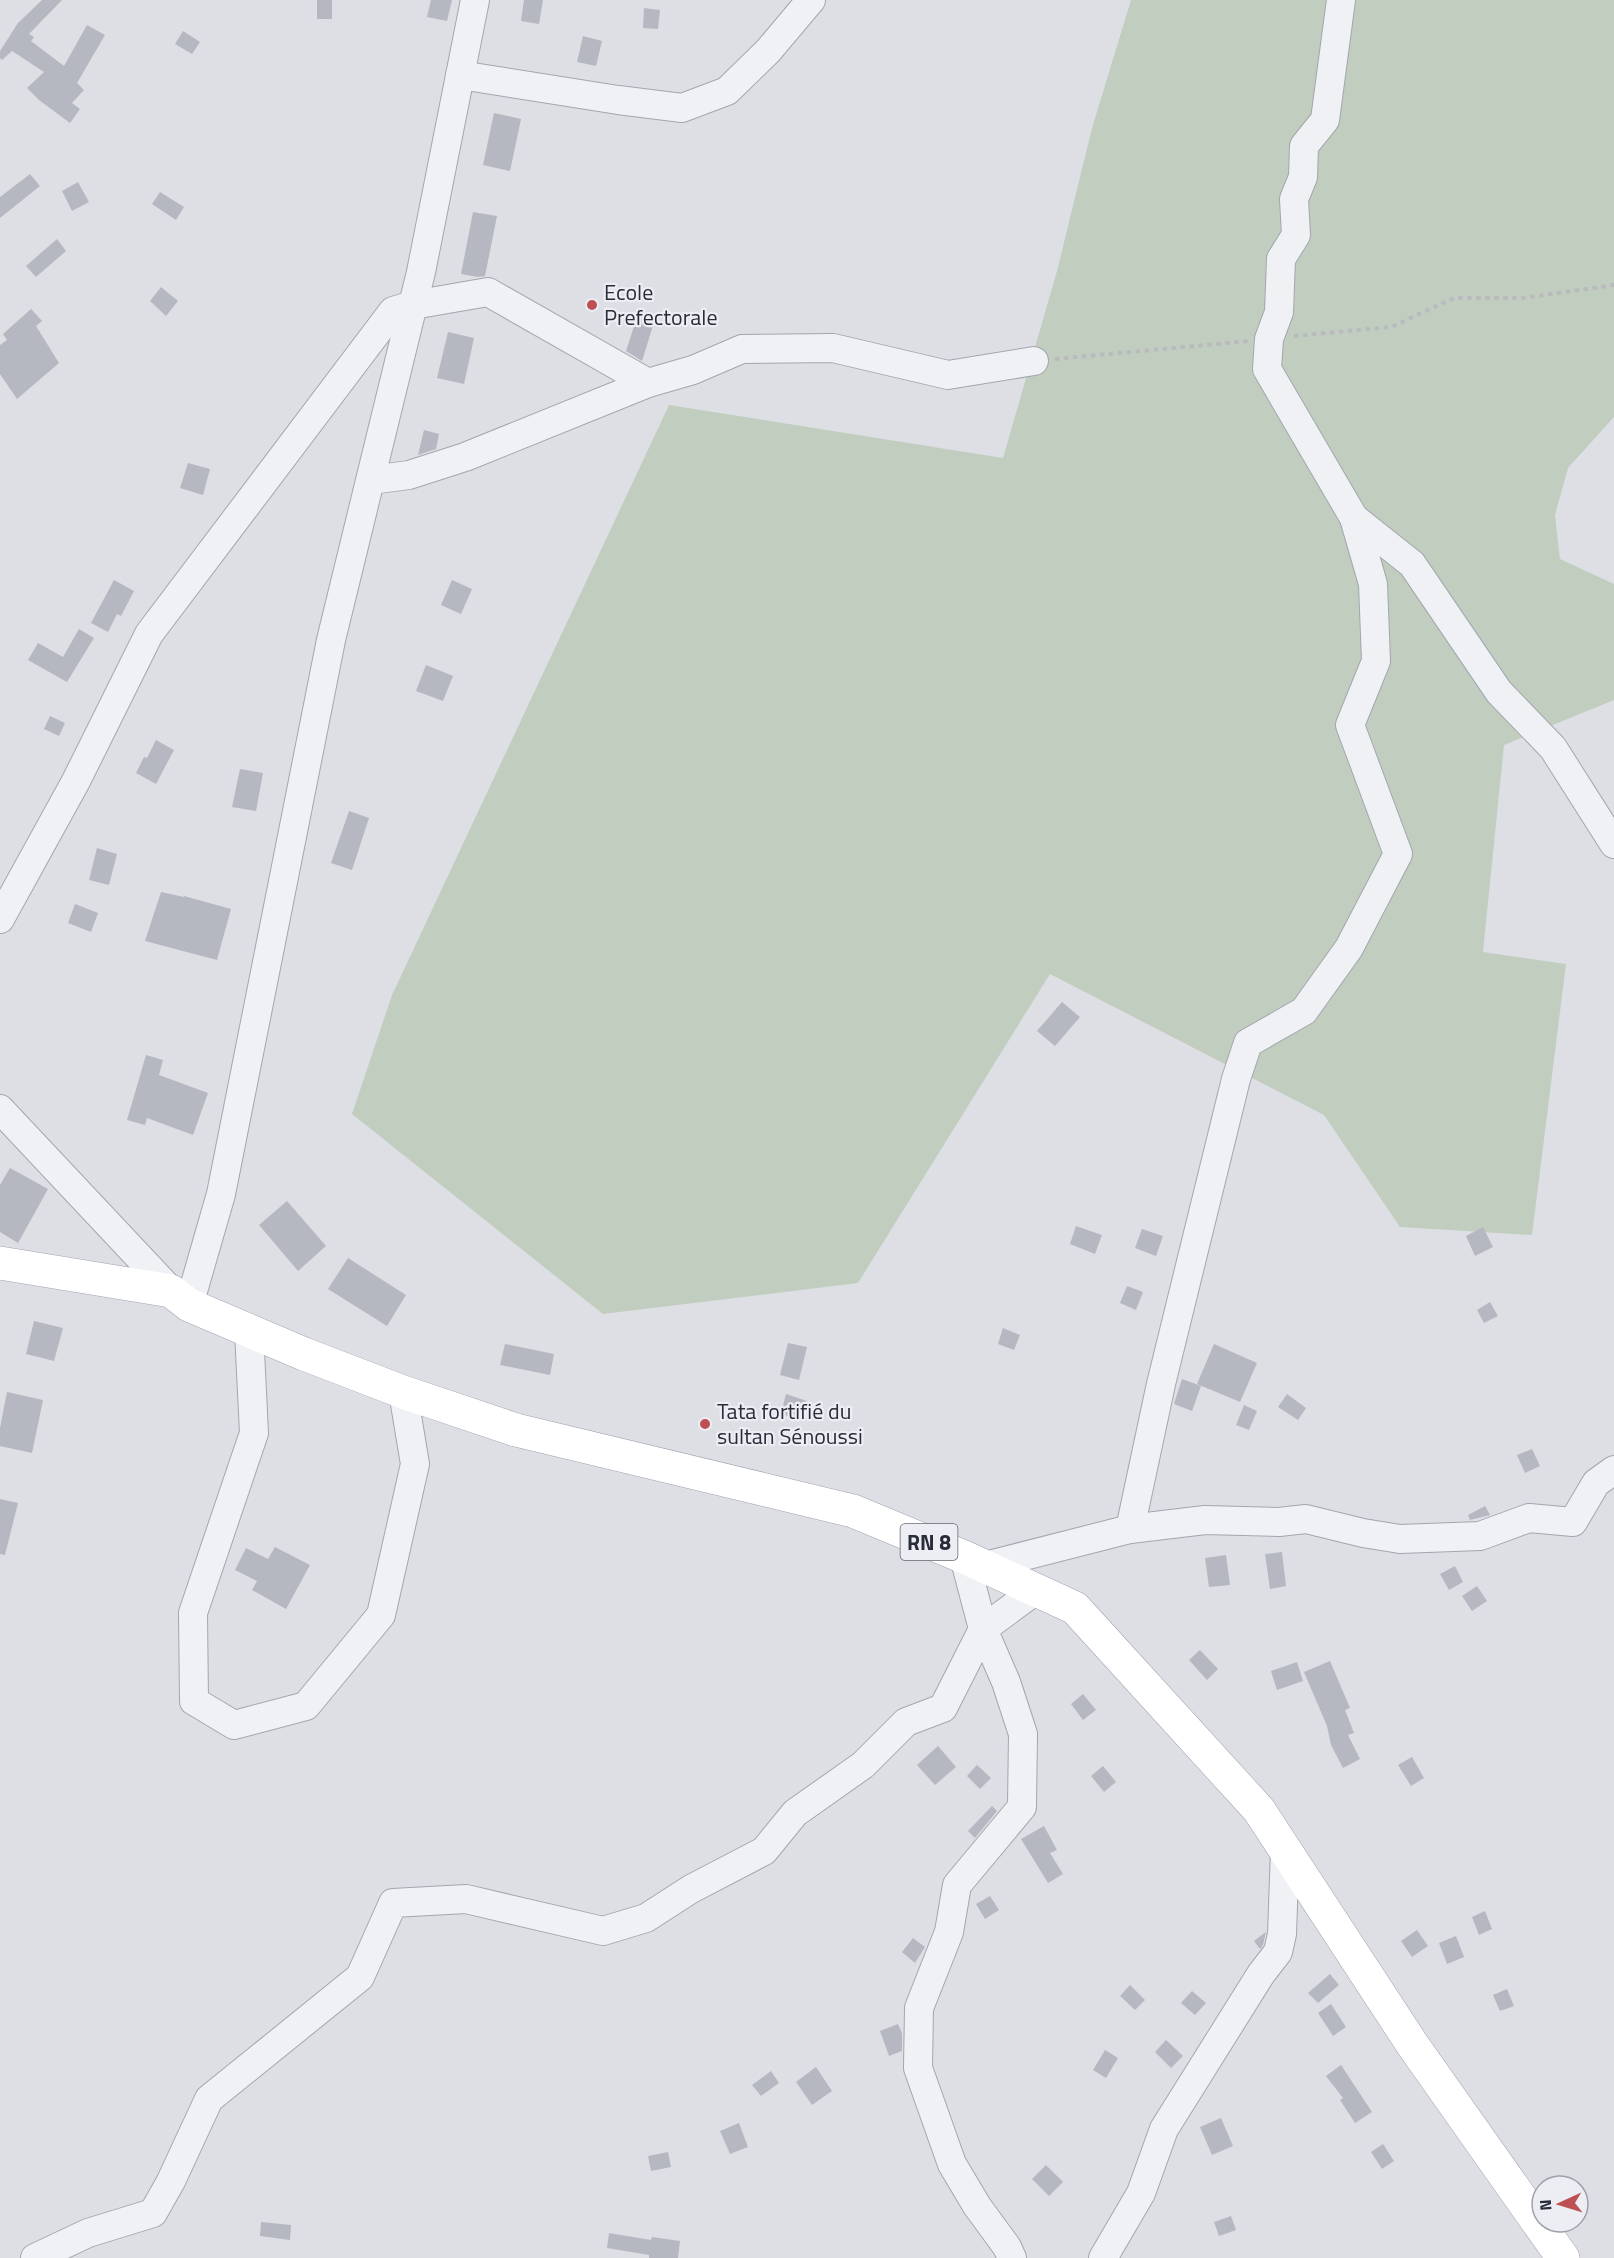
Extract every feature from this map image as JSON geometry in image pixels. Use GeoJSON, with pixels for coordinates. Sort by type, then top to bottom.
{"type":"FeatureCollection","features":[{"type":"Feature","properties":{"kind":"main road","name":"RN 8"},"geometry":{"type":"LineString","coordinates":[[0,1263],[180,1298],[249,1331],[403,1392],[516,1430],[853,1511],[975,1562],[1075,1608],[1259,1810],[1412,2044],[1563,2258]]}},
{"type":"Feature","properties":{"kind":"street"},"geometry":{"type":"LineString","coordinates":[[0,1110],[180,1298],[221,1194],[331,640],[413,304],[475,0]]}},
{"type":"Feature","properties":{"kind":"street"},"geometry":{"type":"LineString","coordinates":[[460,75],[682,108],[728,91],[768,51],[812,0]]}},
{"type":"Feature","properties":{"kind":"street"},"geometry":{"type":"LineString","coordinates":[[1130,1529],[1164,1373],[1236,1079],[1248,1043],[1304,1011],[1350,948],[1398,854],[1350,725],[1376,661],[1373,584],[1354,518],[1267,369],[1269,339],[1279,312],[1281,260],[1296,235],[1294,199],[1303,177],[1304,146],[1325,120],[1341,0]]}},
{"type":"Feature","properties":{"kind":"street"},"geometry":{"type":"LineString","coordinates":[[0,919],[76,782],[149,633],[393,311],[413,304],[488,292],[648,382]]}},
{"type":"Feature","properties":{"kind":"street"},"geometry":{"type":"LineString","coordinates":[[371,480],[409,475],[465,457],[648,382],[693,370],[742,349],[833,348],[948,375],[1034,361]]}},
{"type":"Feature","properties":{"kind":"street"},"geometry":{"type":"LineString","coordinates":[[1354,518],[1412,564],[1499,692],[1553,748],[1614,844]]}},
{"type":"Feature","properties":{"kind":"street"},"geometry":{"type":"LineString","coordinates":[[249,1331],[254,1433],[193,1613],[194,1701],[234,1725],[306,1706],[381,1615],[415,1464],[403,1392]]}},
{"type":"Feature","properties":{"kind":"street"},"geometry":{"type":"LineString","coordinates":[[1012,2258],[952,2164],[918,2068],[919,2008],[949,1932],[957,1885],[1022,1807],[1023,1734],[1006,1682],[983,1629],[975,1562],[1130,1529],[1205,1520],[1280,1522],[1306,1519],[1363,1533],[1400,1539],[1480,1536],[1529,1518],[1573,1522],[1596,1483],[1614,1470]]}},
{"type":"Feature","properties":{"kind":"street"},"geometry":{"type":"LineString","coordinates":[[35,2258],[88,2233],[153,2212],[171,2181],[209,2099],[360,1977],[393,1903],[466,1899],[603,1931],[646,1918],[691,1888],[764,1851],[795,1813],[863,1764],[906,1722],[943,1708],[983,1629],[1036,1590]]}},
{"type":"Feature","properties":{"kind":"street"},"geometry":{"type":"LineString","coordinates":[[1103,2258],[1141,2193],[1164,2129],[1261,1974],[1278,1952],[1282,1934],[1285,1850]]}},
{"type":"Feature","properties":{"kind":"path"},"geometry":{"type":"LineString","coordinates":[[1034,361],[1391,327],[1454,298],[1523,298],[1614,285]]}},
{"type":"Feature","properties":{"kind":"green space"},"geometry":{"type":"Polygon","coordinates":[[[1131,0],[1614,0],[1614,417],[1568,468],[1555,515],[1560,559],[1614,584],[1614,700],[1504,745],[1483,952],[1566,964],[1532,1235],[1400,1227],[1324,1115],[1050,974],[858,1283],[603,1314],[352,1114],[392,995],[669,405],[1003,458],[1057,271],[1092,128],[1131,0]]]}},
{"type":"Feature","properties":{"kind":"building"},"geometry":{"type":"Polygon","coordinates":[[[42,0],[62,0],[29,34],[34,37],[31,41],[64,66],[87,25],[105,35],[77,83],[84,90],[72,103],[80,109],[70,123],[27,88],[44,72],[12,51],[2,60],[0,58],[0,51],[18,23],[42,0]]]}},
{"type":"Feature","properties":{"kind":"building"},"geometry":{"type":"Polygon","coordinates":[[[317,0],[332,0],[332,19],[317,19],[317,0]]]}},
{"type":"Feature","properties":{"kind":"building"},"geometry":{"type":"Polygon","coordinates":[[[431,0],[452,0],[447,21],[427,17],[431,0]]]}},
{"type":"Feature","properties":{"kind":"building"},"geometry":{"type":"Polygon","coordinates":[[[524,0],[543,0],[539,24],[521,21],[524,0]]]}},
{"type":"Feature","properties":{"kind":"building"},"geometry":{"type":"Polygon","coordinates":[[[644,8],[660,10],[658,29],[643,28],[644,8]]]}},
{"type":"Feature","properties":{"kind":"building"},"geometry":{"type":"Polygon","coordinates":[[[183,31],[200,42],[192,54],[175,44],[183,31]]]}},
{"type":"Feature","properties":{"kind":"building"},"geometry":{"type":"Polygon","coordinates":[[[583,36],[602,41],[596,66],[577,62],[583,36]]]}},
{"type":"Feature","properties":{"kind":"building"},"geometry":{"type":"Polygon","coordinates":[[[494,113],[521,119],[510,171],[483,165],[494,113]]]}},
{"type":"Feature","properties":{"kind":"building"},"geometry":{"type":"Polygon","coordinates":[[[30,174],[40,186],[0,218],[0,197],[30,174]]]}},
{"type":"Feature","properties":{"kind":"building"},"geometry":{"type":"Polygon","coordinates":[[[78,182],[89,202],[72,211],[62,191],[78,182]]]}},
{"type":"Feature","properties":{"kind":"building"},"geometry":{"type":"Polygon","coordinates":[[[160,192],[184,207],[176,220],[152,204],[160,192]]]}},
{"type":"Feature","properties":{"kind":"building"},"geometry":{"type":"Polygon","coordinates":[[[473,212],[497,216],[485,276],[478,277],[461,274],[473,212]]]}},
{"type":"Feature","properties":{"kind":"building"},"geometry":{"type":"Polygon","coordinates":[[[57,239],[66,251],[36,277],[26,266],[57,239]]]}},
{"type":"Feature","properties":{"kind":"building"},"geometry":{"type":"Polygon","coordinates":[[[161,287],[178,301],[166,316],[150,301],[161,287]]]}},
{"type":"Feature","properties":{"kind":"building"},"geometry":{"type":"Polygon","coordinates":[[[31,309],[42,321],[36,326],[59,363],[17,399],[0,374],[0,345],[7,340],[3,334],[31,309]]]}},
{"type":"Feature","properties":{"kind":"building"},"geometry":{"type":"Polygon","coordinates":[[[639,311],[656,316],[642,361],[626,351],[639,311]]]}},
{"type":"Feature","properties":{"kind":"building"},"geometry":{"type":"Polygon","coordinates":[[[448,332],[474,338],[464,384],[437,378],[448,332]]]}},
{"type":"Feature","properties":{"kind":"building"},"geometry":{"type":"Polygon","coordinates":[[[424,430],[439,434],[436,449],[418,455],[424,430]]]}},
{"type":"Feature","properties":{"kind":"building"},"geometry":{"type":"Polygon","coordinates":[[[188,463],[210,469],[203,495],[180,488],[188,463]]]}},
{"type":"Feature","properties":{"kind":"building"},"geometry":{"type":"Polygon","coordinates":[[[114,580],[134,591],[121,616],[117,614],[108,632],[91,623],[114,580]]]}},
{"type":"Feature","properties":{"kind":"building"},"geometry":{"type":"Polygon","coordinates":[[[452,580],[472,589],[461,614],[441,605],[452,580]]]}},
{"type":"Feature","properties":{"kind":"building"},"geometry":{"type":"Polygon","coordinates":[[[79,629],[94,638],[67,682],[28,660],[38,643],[63,657],[79,629]]]}},
{"type":"Feature","properties":{"kind":"building"},"geometry":{"type":"Polygon","coordinates":[[[426,665],[453,676],[443,701],[416,691],[426,665]]]}},
{"type":"Feature","properties":{"kind":"building"},"geometry":{"type":"Polygon","coordinates":[[[50,716],[65,723],[59,736],[44,729],[50,716]]]}},
{"type":"Feature","properties":{"kind":"building"},"geometry":{"type":"Polygon","coordinates":[[[156,740],[174,750],[156,784],[136,773],[156,740]]]}},
{"type":"Feature","properties":{"kind":"building"},"geometry":{"type":"Polygon","coordinates":[[[240,769],[263,773],[256,811],[232,807],[240,769]]]}},
{"type":"Feature","properties":{"kind":"building"},"geometry":{"type":"Polygon","coordinates":[[[349,811],[369,818],[352,870],[331,863],[349,811]]]}},
{"type":"Feature","properties":{"kind":"building"},"geometry":{"type":"Polygon","coordinates":[[[97,848],[117,854],[109,885],[89,880],[97,848]]]}},
{"type":"Feature","properties":{"kind":"building"},"geometry":{"type":"Polygon","coordinates":[[[161,892],[231,909],[217,960],[145,941],[161,892]]]}},
{"type":"Feature","properties":{"kind":"building"},"geometry":{"type":"Polygon","coordinates":[[[75,904],[98,913],[91,932],[68,923],[75,904]]]}},
{"type":"Feature","properties":{"kind":"building"},"geometry":{"type":"Polygon","coordinates":[[[1062,1002],[1080,1017],[1055,1046],[1037,1031],[1062,1002]]]}},
{"type":"Feature","properties":{"kind":"building"},"geometry":{"type":"Polygon","coordinates":[[[146,1055],[163,1060],[159,1075],[208,1093],[193,1135],[147,1118],[145,1125],[127,1120],[146,1055]]]}},
{"type":"Feature","properties":{"kind":"building"},"geometry":{"type":"Polygon","coordinates":[[[10,1168],[48,1189],[18,1243],[0,1232],[0,1185],[10,1168]]]}},
{"type":"Feature","properties":{"kind":"building"},"geometry":{"type":"Polygon","coordinates":[[[287,1201],[326,1246],[298,1271],[259,1225],[287,1201]]]}},
{"type":"Feature","properties":{"kind":"building"},"geometry":{"type":"Polygon","coordinates":[[[1076,1226],[1102,1235],[1095,1254],[1070,1244],[1076,1226]]]}},
{"type":"Feature","properties":{"kind":"building"},"geometry":{"type":"Polygon","coordinates":[[[1483,1227],[1493,1247],[1475,1256],[1466,1236],[1483,1227]]]}},
{"type":"Feature","properties":{"kind":"building"},"geometry":{"type":"Polygon","coordinates":[[[1142,1229],[1163,1236],[1156,1256],[1135,1248],[1142,1229]]]}},
{"type":"Feature","properties":{"kind":"building"},"geometry":{"type":"Polygon","coordinates":[[[348,1258],[406,1295],[387,1326],[328,1289],[348,1258]]]}},
{"type":"Feature","properties":{"kind":"building"},"geometry":{"type":"Polygon","coordinates":[[[1127,1286],[1143,1292],[1136,1310],[1120,1303],[1127,1286]]]}},
{"type":"Feature","properties":{"kind":"building"},"geometry":{"type":"Polygon","coordinates":[[[1490,1302],[1498,1316],[1484,1323],[1477,1310],[1490,1302]]]}},
{"type":"Feature","properties":{"kind":"building"},"geometry":{"type":"Polygon","coordinates":[[[34,1321],[63,1328],[54,1361],[26,1354],[34,1321]]]}},
{"type":"Feature","properties":{"kind":"building"},"geometry":{"type":"Polygon","coordinates":[[[1003,1328],[1020,1335],[1014,1350],[998,1344],[1003,1328]]]}},
{"type":"Feature","properties":{"kind":"building"},"geometry":{"type":"Polygon","coordinates":[[[788,1343],[807,1347],[799,1380],[780,1375],[788,1343]]]}},
{"type":"Feature","properties":{"kind":"building"},"geometry":{"type":"Polygon","coordinates":[[[505,1344],[554,1354],[550,1375],[500,1365],[505,1344]]]}},
{"type":"Feature","properties":{"kind":"building"},"geometry":{"type":"Polygon","coordinates":[[[1214,1344],[1257,1363],[1240,1402],[1197,1384],[1214,1344]]]}},
{"type":"Feature","properties":{"kind":"building"},"geometry":{"type":"Polygon","coordinates":[[[1182,1379],[1201,1386],[1192,1411],[1174,1404],[1182,1379]]]}},
{"type":"Feature","properties":{"kind":"building"},"geometry":{"type":"Polygon","coordinates":[[[7,1392],[43,1400],[32,1453],[0,1446],[0,1428],[7,1392]]]}},
{"type":"Feature","properties":{"kind":"building"},"geometry":{"type":"Polygon","coordinates":[[[786,1394],[807,1401],[802,1420],[781,1414],[786,1394]]]}},
{"type":"Feature","properties":{"kind":"building"},"geometry":{"type":"Polygon","coordinates":[[[1287,1394],[1306,1408],[1298,1420],[1278,1407],[1287,1394]]]}},
{"type":"Feature","properties":{"kind":"building"},"geometry":{"type":"Polygon","coordinates":[[[1244,1405],[1257,1411],[1249,1430],[1236,1425],[1244,1405]]]}},
{"type":"Feature","properties":{"kind":"building"},"geometry":{"type":"Polygon","coordinates":[[[1532,1449],[1540,1466],[1525,1473],[1517,1455],[1532,1449]]]}},
{"type":"Feature","properties":{"kind":"building"},"geometry":{"type":"Polygon","coordinates":[[[0,1499],[18,1503],[5,1555],[0,1554],[0,1499]]]}},
{"type":"Feature","properties":{"kind":"building"},"geometry":{"type":"Polygon","coordinates":[[[1485,1506],[1490,1515],[1470,1520],[1468,1515],[1485,1506]]]}},
{"type":"Feature","properties":{"kind":"building"},"geometry":{"type":"Polygon","coordinates":[[[275,1547],[310,1565],[286,1609],[252,1590],[257,1581],[235,1570],[246,1548],[268,1559],[275,1547]]]}},
{"type":"Feature","properties":{"kind":"building"},"geometry":{"type":"Polygon","coordinates":[[[1282,1552],[1286,1586],[1270,1589],[1265,1554],[1282,1552]]]}},
{"type":"Feature","properties":{"kind":"building"},"geometry":{"type":"Polygon","coordinates":[[[1226,1555],[1230,1585],[1209,1587],[1205,1558],[1226,1555]]]}},
{"type":"Feature","properties":{"kind":"building"},"geometry":{"type":"Polygon","coordinates":[[[1455,1566],[1463,1582],[1449,1590],[1440,1574],[1455,1566]]]}},
{"type":"Feature","properties":{"kind":"building"},"geometry":{"type":"Polygon","coordinates":[[[1477,1586],[1487,1601],[1472,1611],[1462,1596],[1477,1586]]]}},
{"type":"Feature","properties":{"kind":"building"},"geometry":{"type":"Polygon","coordinates":[[[1200,1650],[1218,1669],[1207,1680],[1189,1660],[1200,1650]]]}},
{"type":"Feature","properties":{"kind":"building"},"geometry":{"type":"Polygon","coordinates":[[[1330,1661],[1350,1708],[1345,1710],[1354,1733],[1348,1735],[1360,1759],[1343,1768],[1331,1745],[1327,1726],[1304,1672],[1330,1661]]]}},
{"type":"Feature","properties":{"kind":"building"},"geometry":{"type":"Polygon","coordinates":[[[1297,1662],[1303,1681],[1277,1690],[1271,1671],[1297,1662]]]}},
{"type":"Feature","properties":{"kind":"building"},"geometry":{"type":"Polygon","coordinates":[[[1083,1694],[1096,1710],[1083,1720],[1071,1704],[1083,1694]]]}},
{"type":"Feature","properties":{"kind":"building"},"geometry":{"type":"Polygon","coordinates":[[[938,1746],[956,1767],[935,1785],[917,1765],[938,1746]]]}},
{"type":"Feature","properties":{"kind":"building"},"geometry":{"type":"Polygon","coordinates":[[[1412,1757],[1424,1778],[1411,1786],[1398,1765],[1412,1757]]]}},
{"type":"Feature","properties":{"kind":"building"},"geometry":{"type":"Polygon","coordinates":[[[977,1765],[991,1778],[980,1789],[967,1776],[977,1765]]]}},
{"type":"Feature","properties":{"kind":"building"},"geometry":{"type":"Polygon","coordinates":[[[1103,1766],[1116,1782],[1104,1792],[1091,1776],[1103,1766]]]}},
{"type":"Feature","properties":{"kind":"building"},"geometry":{"type":"Polygon","coordinates":[[[992,1806],[997,1811],[975,1838],[968,1831],[992,1806]]]}},
{"type":"Feature","properties":{"kind":"building"},"geometry":{"type":"Polygon","coordinates":[[[1044,1826],[1057,1850],[1050,1853],[1063,1874],[1048,1883],[1021,1839],[1044,1826]]]}},
{"type":"Feature","properties":{"kind":"building"},"geometry":{"type":"Polygon","coordinates":[[[990,1896],[999,1910],[985,1919],[976,1904],[990,1896]]]}},
{"type":"Feature","properties":{"kind":"building"},"geometry":{"type":"Polygon","coordinates":[[[1485,1911],[1492,1929],[1479,1935],[1472,1917],[1485,1911]]]}},
{"type":"Feature","properties":{"kind":"building"},"geometry":{"type":"Polygon","coordinates":[[[1417,1930],[1428,1946],[1412,1957],[1401,1941],[1417,1930]]]}},
{"type":"Feature","properties":{"kind":"building"},"geometry":{"type":"Polygon","coordinates":[[[1266,1932],[1263,1945],[1260,1949],[1254,1941],[1266,1932]]]}},
{"type":"Feature","properties":{"kind":"building"},"geometry":{"type":"Polygon","coordinates":[[[1456,1936],[1464,1957],[1447,1964],[1439,1943],[1456,1936]]]}},
{"type":"Feature","properties":{"kind":"building"},"geometry":{"type":"Polygon","coordinates":[[[913,1938],[925,1947],[915,1963],[902,1952],[913,1938]]]}},
{"type":"Feature","properties":{"kind":"building"},"geometry":{"type":"Polygon","coordinates":[[[1330,1974],[1339,1985],[1318,2003],[1308,1993],[1330,1974]]]}},
{"type":"Feature","properties":{"kind":"building"},"geometry":{"type":"Polygon","coordinates":[[[1130,1985],[1145,2000],[1135,2010],[1120,1996],[1130,1985]]]}},
{"type":"Feature","properties":{"kind":"building"},"geometry":{"type":"Polygon","coordinates":[[[1507,1989],[1514,2006],[1500,2011],[1493,1995],[1507,1989]]]}},
{"type":"Feature","properties":{"kind":"building"},"geometry":{"type":"Polygon","coordinates":[[[1192,1991],[1206,2003],[1195,2015],[1181,2003],[1192,1991]]]}},
{"type":"Feature","properties":{"kind":"building"},"geometry":{"type":"Polygon","coordinates":[[[1331,2004],[1346,2027],[1333,2036],[1318,2013],[1331,2004]]]}},
{"type":"Feature","properties":{"kind":"building"},"geometry":{"type":"Polygon","coordinates":[[[898,2024],[902,2033],[902,2051],[889,2056],[880,2031],[898,2024]]]}},
{"type":"Feature","properties":{"kind":"building"},"geometry":{"type":"Polygon","coordinates":[[[1166,2040],[1183,2056],[1171,2068],[1155,2052],[1166,2040]]]}},
{"type":"Feature","properties":{"kind":"building"},"geometry":{"type":"Polygon","coordinates":[[[1105,2050],[1118,2058],[1106,2078],[1093,2070],[1105,2050]]]}},
{"type":"Feature","properties":{"kind":"building"},"geometry":{"type":"Polygon","coordinates":[[[1341,2065],[1372,2112],[1355,2123],[1340,2100],[1343,2098],[1326,2076],[1341,2065]]]}},
{"type":"Feature","properties":{"kind":"building"},"geometry":{"type":"Polygon","coordinates":[[[816,2067],[832,2091],[812,2105],[796,2082],[816,2067]]]}},
{"type":"Feature","properties":{"kind":"building"},"geometry":{"type":"Polygon","coordinates":[[[771,2071],[779,2083],[761,2096],[752,2085],[771,2071]]]}},
{"type":"Feature","properties":{"kind":"building"},"geometry":{"type":"Polygon","coordinates":[[[1221,2118],[1233,2146],[1212,2155],[1200,2127],[1221,2118]]]}},
{"type":"Feature","properties":{"kind":"building"},"geometry":{"type":"Polygon","coordinates":[[[739,2123],[748,2147],[730,2154],[720,2131],[739,2123]]]}},
{"type":"Feature","properties":{"kind":"building"},"geometry":{"type":"Polygon","coordinates":[[[1383,2144],[1394,2161],[1382,2169],[1371,2152],[1383,2144]]]}},
{"type":"Feature","properties":{"kind":"building"},"geometry":{"type":"Polygon","coordinates":[[[668,2152],[671,2167],[651,2171],[648,2156],[668,2152]]]}},
{"type":"Feature","properties":{"kind":"building"},"geometry":{"type":"Polygon","coordinates":[[[1046,2165],[1063,2182],[1049,2196],[1032,2179],[1046,2165]]]}},
{"type":"Feature","properties":{"kind":"building"},"geometry":{"type":"Polygon","coordinates":[[[1231,2216],[1236,2230],[1219,2236],[1214,2222],[1231,2216]]]}},
{"type":"Feature","properties":{"kind":"building"},"geometry":{"type":"Polygon","coordinates":[[[261,2222],[291,2225],[290,2240],[260,2236],[261,2222]]]}},
{"type":"Feature","properties":{"kind":"building"},"geometry":{"type":"Polygon","coordinates":[[[609,2233],[651,2240],[652,2237],[680,2241],[678,2258],[649,2258],[649,2255],[607,2248],[609,2233]]]}},
{"type":"Feature","properties":{"kind":"place","name":"Ecole Prefectorale"},"geometry":{"type":"Point","coordinates":[592,305]}},
{"type":"Feature","properties":{"kind":"place","name":"Tata fortifié du sultan Sénoussi"},"geometry":{"type":"Point","coordinates":[705,1424]}}]}
